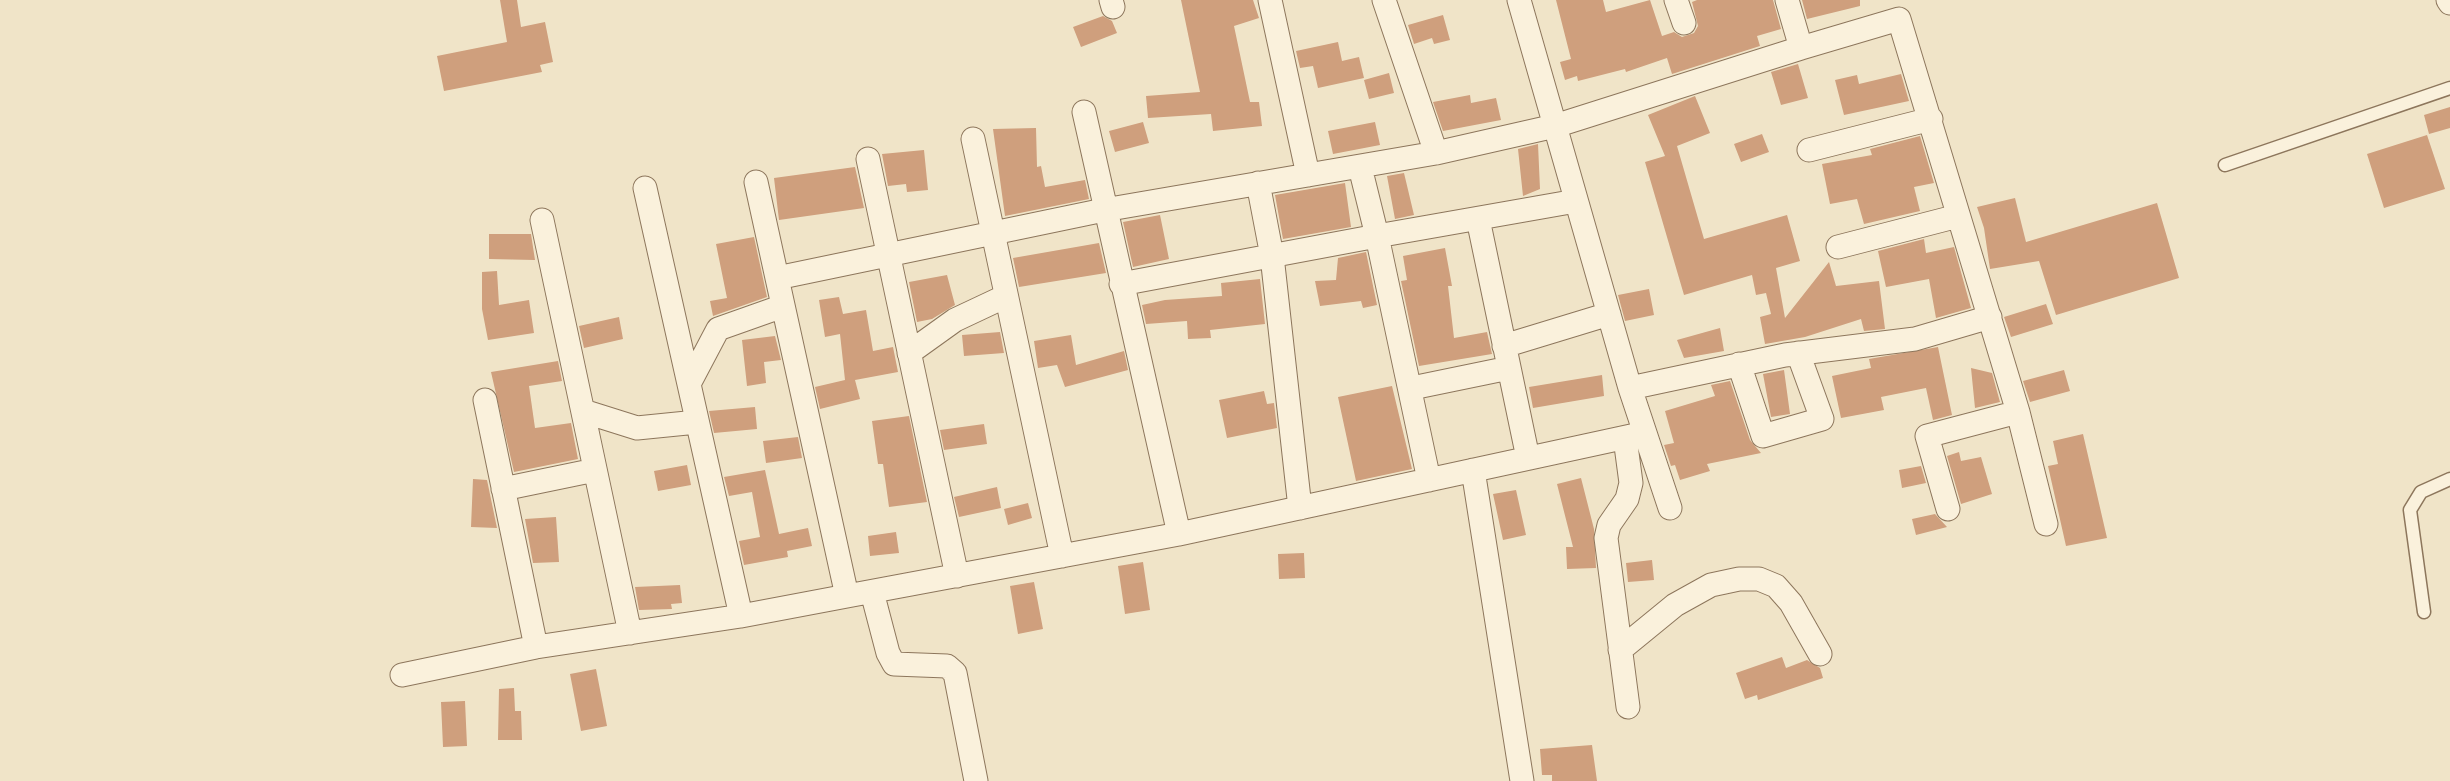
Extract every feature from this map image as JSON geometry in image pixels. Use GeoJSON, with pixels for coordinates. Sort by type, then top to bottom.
{"type":"FeatureCollection","features":[{"type":"Feature","properties":{"kind":"street"},"geometry":{"type":"LineString","coordinates":[[1270,0],[1308,175]]}},
{"type":"Feature","properties":{"kind":"street"},"geometry":{"type":"LineString","coordinates":[[1384,0],[1436,153]]}},
{"type":"Feature","properties":{"kind":"street"},"geometry":{"type":"LineString","coordinates":[[1519,0],[1630,388],[1635,435],[1631,483],[1627,499],[1609,525],[1606,538],[1628,707]]}},
{"type":"Feature","properties":{"kind":"street"},"geometry":{"type":"LineString","coordinates":[[1676,0],[1684,23]]}},
{"type":"Feature","properties":{"kind":"street"},"geometry":{"type":"LineString","coordinates":[[1787,0],[1801,48]]}},
{"type":"Feature","properties":{"kind":"street"},"geometry":{"type":"LineString","coordinates":[[777,278],[1104,209],[1360,167],[1555,126],[1801,48],[1895,9],[1931,119],[2018,412],[2046,524]]}},
{"type":"Feature","properties":{"kind":"street"},"geometry":{"type":"LineString","coordinates":[[1084,112],[1179,534]]}},
{"type":"Feature","properties":{"kind":"street"},"geometry":{"type":"LineString","coordinates":[[1809,150],[1931,119]]}},
{"type":"Feature","properties":{"kind":"street"},"geometry":{"type":"LineString","coordinates":[[974,139],[1062,556]]}},
{"type":"Feature","properties":{"kind":"street"},"geometry":{"type":"LineString","coordinates":[[868,159],[957,576]]}},
{"type":"Feature","properties":{"kind":"street"},"geometry":{"type":"LineString","coordinates":[[1360,167],[1412,388],[1429,480]]}},
{"type":"Feature","properties":{"kind":"street"},"geometry":{"type":"LineString","coordinates":[[756,182],[847,596]]}},
{"type":"Feature","properties":{"kind":"street"},"geometry":{"type":"LineString","coordinates":[[1258,183],[1272,256],[1300,508]]}},
{"type":"Feature","properties":{"kind":"street"},"geometry":{"type":"LineString","coordinates":[[645,188],[741,616]]}},
{"type":"Feature","properties":{"kind":"street"},"geometry":{"type":"LineString","coordinates":[[1121,284],[1576,201]]}},
{"type":"Feature","properties":{"kind":"street"},"geometry":{"type":"LineString","coordinates":[[1838,247],[1958,216]]}},
{"type":"Feature","properties":{"kind":"street"},"geometry":{"type":"LineString","coordinates":[[1478,219],[1528,458]]}},
{"type":"Feature","properties":{"kind":"street"},"geometry":{"type":"LineString","coordinates":[[542,220],[630,633]]}},
{"type":"Feature","properties":{"kind":"street"},"geometry":{"type":"LineString","coordinates":[[909,354],[955,320],[1006,296]]}},
{"type":"Feature","properties":{"kind":"street"},"geometry":{"type":"LineString","coordinates":[[689,384],[718,329],[783,306]]}},
{"type":"Feature","properties":{"kind":"street"},"geometry":{"type":"LineString","coordinates":[[1412,388],[1506,357],[1609,314]]}},
{"type":"Feature","properties":{"kind":"street"},"geometry":{"type":"LineString","coordinates":[[1630,388],[1739,364],[1915,338],[1990,317]]}},
{"type":"Feature","properties":{"kind":"street"},"geometry":{"type":"LineString","coordinates":[[1739,364],[1762,436],[1822,419],[1798,354]]}},
{"type":"Feature","properties":{"kind":"street"},"geometry":{"type":"LineString","coordinates":[[485,400],[536,647]]}},
{"type":"Feature","properties":{"kind":"street"},"geometry":{"type":"LineString","coordinates":[[583,411],[637,428],[697,422]]}},
{"type":"Feature","properties":{"kind":"street"},"geometry":{"type":"LineString","coordinates":[[1948,509],[1927,436],[2018,412]]}},
{"type":"Feature","properties":{"kind":"street"},"geometry":{"type":"LineString","coordinates":[[402,675],[536,647],[741,616],[1179,534],[1635,435]]}},
{"type":"Feature","properties":{"kind":"street"},"geometry":{"type":"LineString","coordinates":[[1635,435],[1670,508]]}},
{"type":"Feature","properties":{"kind":"street"},"geometry":{"type":"LineString","coordinates":[[503,489],[595,470]]}},
{"type":"Feature","properties":{"kind":"street"},"geometry":{"type":"LineString","coordinates":[[1473,470],[1522,781]]}},
{"type":"Feature","properties":{"kind":"street"},"geometry":{"type":"LineString","coordinates":[[1620,650],[1675,605],[1710,585],[1739,579],[1759,579],[1776,586],[1791,603],[1820,654]]}},
{"type":"Feature","properties":{"kind":"street"},"geometry":{"type":"LineString","coordinates":[[872,592],[888,653],[894,664],[947,666],[955,673],[976,781]]}},
{"type":"Feature","properties":{"kind":"lane"},"geometry":{"type":"LineString","coordinates":[[2225,165],[2450,88]]}},
{"type":"Feature","properties":{"kind":"lane"},"geometry":{"type":"LineString","coordinates":[[2424,612],[2410,510],[2413,500],[2421,492],[2450,479]]}},
{"type":"Feature","properties":{"kind":"building"},"geometry":{"type":"Polygon","coordinates":[[[500,0],[517,0],[521,27],[545,22],[553,62],[540,65],[542,72],[444,91],[437,56],[507,42],[500,0]]]}},
{"type":"Feature","properties":{"kind":"building"},"geometry":{"type":"Polygon","coordinates":[[[1181,0],[1253,0],[1259,18],[1234,26],[1250,102],[1259,102],[1262,126],[1213,131],[1211,114],[1148,118],[1146,96],[1200,92],[1181,0]]]}},
{"type":"Feature","properties":{"kind":"building"},"geometry":{"type":"Polygon","coordinates":[[[1556,0],[1603,0],[1606,12],[1650,0],[1662,36],[1674,32],[1682,37],[1694,33],[1698,26],[1692,2],[1773,0],[1781,29],[1757,36],[1760,46],[1672,74],[1667,58],[1626,72],[1625,69],[1578,81],[1577,76],[1565,80],[1560,62],[1571,59],[1556,0]]]}},
{"type":"Feature","properties":{"kind":"building"},"geometry":{"type":"Polygon","coordinates":[[[1802,0],[1860,0],[1860,6],[1807,19],[1802,0]]]}},
{"type":"Feature","properties":{"kind":"building"},"geometry":{"type":"Polygon","coordinates":[[[1443,15],[1450,40],[1434,44],[1432,38],[1414,44],[1408,25],[1443,15]]]}},
{"type":"Feature","properties":{"kind":"building"},"geometry":{"type":"Polygon","coordinates":[[[1103,16],[1112,21],[1117,33],[1081,47],[1073,27],[1103,16]]]}},
{"type":"Feature","properties":{"kind":"building"},"geometry":{"type":"Polygon","coordinates":[[[1338,42],[1342,61],[1359,57],[1364,78],[1318,88],[1313,66],[1300,68],[1296,51],[1338,42]]]}},
{"type":"Feature","properties":{"kind":"building"},"geometry":{"type":"Polygon","coordinates":[[[1798,64],[1808,98],[1781,105],[1771,72],[1798,64]]]}},
{"type":"Feature","properties":{"kind":"building"},"geometry":{"type":"Polygon","coordinates":[[[1389,73],[1394,93],[1369,99],[1364,80],[1389,73]]]}},
{"type":"Feature","properties":{"kind":"building"},"geometry":{"type":"Polygon","coordinates":[[[1901,74],[1909,101],[1844,115],[1835,80],[1857,75],[1859,84],[1901,74]]]}},
{"type":"Feature","properties":{"kind":"building"},"geometry":{"type":"Polygon","coordinates":[[[1470,95],[1471,103],[1496,98],[1501,120],[1443,131],[1433,102],[1470,95]]]}},
{"type":"Feature","properties":{"kind":"building"},"geometry":{"type":"Polygon","coordinates":[[[1695,96],[1710,133],[1677,146],[1704,239],[1787,215],[1800,261],[1776,268],[1785,318],[1829,262],[1836,286],[1879,281],[1885,329],[1864,331],[1861,319],[1805,337],[1765,344],[1760,317],[1771,314],[1766,293],[1756,295],[1752,275],[1684,295],[1645,162],[1665,156],[1648,115],[1695,96]]]}},
{"type":"Feature","properties":{"kind":"building"},"geometry":{"type":"Polygon","coordinates":[[[2450,107],[2450,128],[2429,134],[2424,115],[2450,107]]]}},
{"type":"Feature","properties":{"kind":"building"},"geometry":{"type":"Polygon","coordinates":[[[1143,122],[1149,143],[1115,152],[1109,131],[1143,122]]]}},
{"type":"Feature","properties":{"kind":"building"},"geometry":{"type":"Polygon","coordinates":[[[1375,122],[1380,145],[1333,154],[1328,131],[1375,122]]]}},
{"type":"Feature","properties":{"kind":"building"},"geometry":{"type":"Polygon","coordinates":[[[1036,128],[1037,167],[1041,166],[1045,187],[1085,180],[1089,199],[1005,216],[993,129],[1036,128]]]}},
{"type":"Feature","properties":{"kind":"building"},"geometry":{"type":"Polygon","coordinates":[[[1762,134],[1769,152],[1741,162],[1734,144],[1762,134]]]}},
{"type":"Feature","properties":{"kind":"building"},"geometry":{"type":"Polygon","coordinates":[[[2427,135],[2445,189],[2384,208],[2367,154],[2427,135]]]}},
{"type":"Feature","properties":{"kind":"building"},"geometry":{"type":"Polygon","coordinates":[[[1920,136],[1934,183],[1914,187],[1920,211],[1864,224],[1857,199],[1830,204],[1822,164],[1872,155],[1870,149],[1920,136]]]}},
{"type":"Feature","properties":{"kind":"building"},"geometry":{"type":"Polygon","coordinates":[[[1538,144],[1540,189],[1523,196],[1518,149],[1538,144]]]}},
{"type":"Feature","properties":{"kind":"building"},"geometry":{"type":"Polygon","coordinates":[[[924,150],[928,190],[907,192],[906,184],[888,186],[882,154],[924,150]]]}},
{"type":"Feature","properties":{"kind":"building"},"geometry":{"type":"Polygon","coordinates":[[[855,167],[864,208],[779,220],[774,178],[855,167]]]}},
{"type":"Feature","properties":{"kind":"building"},"geometry":{"type":"Polygon","coordinates":[[[1404,173],[1414,215],[1395,219],[1387,176],[1404,173]]]}},
{"type":"Feature","properties":{"kind":"building"},"geometry":{"type":"Polygon","coordinates":[[[1345,183],[1351,227],[1283,239],[1275,195],[1345,183]]]}},
{"type":"Feature","properties":{"kind":"building"},"geometry":{"type":"Polygon","coordinates":[[[2015,198],[2026,242],[2157,203],[2179,278],[2056,315],[2039,261],[1990,269],[1984,228],[1977,207],[2015,198]]]}},
{"type":"Feature","properties":{"kind":"building"},"geometry":{"type":"Polygon","coordinates":[[[1160,215],[1169,259],[1133,267],[1123,222],[1160,215]]]}},
{"type":"Feature","properties":{"kind":"building"},"geometry":{"type":"Polygon","coordinates":[[[489,234],[531,234],[535,260],[489,259],[489,234]]]}},
{"type":"Feature","properties":{"kind":"building"},"geometry":{"type":"Polygon","coordinates":[[[754,237],[767,297],[713,316],[710,301],[727,298],[716,244],[754,237]]]}},
{"type":"Feature","properties":{"kind":"building"},"geometry":{"type":"Polygon","coordinates":[[[1924,239],[1926,253],[1954,247],[1971,308],[1936,318],[1929,279],[1886,287],[1878,251],[1924,239]]]}},
{"type":"Feature","properties":{"kind":"building"},"geometry":{"type":"Polygon","coordinates":[[[1099,243],[1106,273],[1019,287],[1013,258],[1099,243]]]}},
{"type":"Feature","properties":{"kind":"building"},"geometry":{"type":"Polygon","coordinates":[[[1445,248],[1452,286],[1448,286],[1454,338],[1487,332],[1492,354],[1419,366],[1401,281],[1407,280],[1403,256],[1445,248]]]}},
{"type":"Feature","properties":{"kind":"building"},"geometry":{"type":"Polygon","coordinates":[[[1366,252],[1377,305],[1363,308],[1361,301],[1320,306],[1315,281],[1336,280],[1338,258],[1366,252]]]}},
{"type":"Feature","properties":{"kind":"building"},"geometry":{"type":"Polygon","coordinates":[[[497,271],[499,305],[529,300],[534,333],[488,340],[482,309],[482,272],[497,271]]]}},
{"type":"Feature","properties":{"kind":"building"},"geometry":{"type":"Polygon","coordinates":[[[947,275],[955,305],[932,319],[917,322],[909,282],[947,275]]]}},
{"type":"Feature","properties":{"kind":"building"},"geometry":{"type":"Polygon","coordinates":[[[1260,279],[1265,324],[1210,330],[1211,338],[1188,339],[1187,321],[1146,324],[1142,305],[1165,300],[1222,296],[1221,283],[1260,279]]]}},
{"type":"Feature","properties":{"kind":"building"},"geometry":{"type":"Polygon","coordinates":[[[1649,289],[1654,315],[1625,321],[1618,295],[1649,289]]]}},
{"type":"Feature","properties":{"kind":"building"},"geometry":{"type":"Polygon","coordinates":[[[839,297],[843,314],[866,310],[873,351],[893,347],[898,372],[855,380],[860,399],[820,409],[815,387],[845,380],[840,334],[825,337],[819,300],[839,297]]]}},
{"type":"Feature","properties":{"kind":"building"},"geometry":{"type":"Polygon","coordinates":[[[2046,304],[2053,324],[2011,337],[2004,317],[2046,304]]]}},
{"type":"Feature","properties":{"kind":"building"},"geometry":{"type":"Polygon","coordinates":[[[619,317],[623,339],[584,348],[579,326],[619,317]]]}},
{"type":"Feature","properties":{"kind":"building"},"geometry":{"type":"Polygon","coordinates":[[[1720,328],[1724,351],[1684,358],[1677,340],[1720,328]]]}},
{"type":"Feature","properties":{"kind":"building"},"geometry":{"type":"Polygon","coordinates":[[[1000,332],[1004,353],[964,356],[962,335],[1000,332]]]}},
{"type":"Feature","properties":{"kind":"building"},"geometry":{"type":"Polygon","coordinates":[[[1071,335],[1076,365],[1124,351],[1128,370],[1065,387],[1057,365],[1038,368],[1034,341],[1071,335]]]}},
{"type":"Feature","properties":{"kind":"building"},"geometry":{"type":"Polygon","coordinates":[[[775,336],[781,360],[764,362],[766,383],[747,386],[742,340],[775,336]]]}},
{"type":"Feature","properties":{"kind":"building"},"geometry":{"type":"Polygon","coordinates":[[[1938,347],[1952,415],[1933,420],[1926,388],[1881,397],[1884,410],[1841,418],[1832,376],[1871,368],[1869,359],[1938,347]]]}},
{"type":"Feature","properties":{"kind":"building"},"geometry":{"type":"Polygon","coordinates":[[[558,361],[562,381],[529,386],[535,428],[571,423],[578,459],[514,472],[491,372],[558,361]]]}},
{"type":"Feature","properties":{"kind":"building"},"geometry":{"type":"Polygon","coordinates":[[[1971,368],[1992,373],[2000,402],[1975,408],[1971,368]]]}},
{"type":"Feature","properties":{"kind":"building"},"geometry":{"type":"Polygon","coordinates":[[[1784,370],[1790,414],[1771,417],[1763,374],[1784,370]]]}},
{"type":"Feature","properties":{"kind":"building"},"geometry":{"type":"Polygon","coordinates":[[[2064,370],[2070,391],[2030,402],[2023,381],[2064,370]]]}},
{"type":"Feature","properties":{"kind":"building"},"geometry":{"type":"Polygon","coordinates":[[[1602,375],[1604,396],[1533,408],[1529,387],[1602,375]]]}},
{"type":"Feature","properties":{"kind":"building"},"geometry":{"type":"Polygon","coordinates":[[[1730,381],[1750,440],[1761,453],[1707,464],[1710,471],[1680,480],[1675,465],[1671,466],[1664,445],[1674,443],[1665,411],[1715,396],[1711,385],[1730,381]]]}},
{"type":"Feature","properties":{"kind":"building"},"geometry":{"type":"Polygon","coordinates":[[[1392,386],[1412,469],[1356,481],[1338,397],[1392,386]]]}},
{"type":"Feature","properties":{"kind":"building"},"geometry":{"type":"Polygon","coordinates":[[[1264,391],[1267,404],[1274,403],[1277,428],[1227,438],[1219,400],[1264,391]]]}},
{"type":"Feature","properties":{"kind":"building"},"geometry":{"type":"Polygon","coordinates":[[[755,407],[757,429],[714,433],[709,411],[755,407]]]}},
{"type":"Feature","properties":{"kind":"building"},"geometry":{"type":"Polygon","coordinates":[[[909,416],[927,502],[889,507],[883,464],[878,464],[872,421],[909,416]]]}},
{"type":"Feature","properties":{"kind":"building"},"geometry":{"type":"Polygon","coordinates":[[[984,424],[987,444],[944,450],[940,430],[984,424]]]}},
{"type":"Feature","properties":{"kind":"building"},"geometry":{"type":"Polygon","coordinates":[[[2083,434],[2107,538],[2066,546],[2048,466],[2058,464],[2053,441],[2083,434]]]}},
{"type":"Feature","properties":{"kind":"building"},"geometry":{"type":"Polygon","coordinates":[[[798,437],[802,458],[766,463],[763,441],[798,437]]]}},
{"type":"Feature","properties":{"kind":"building"},"geometry":{"type":"Polygon","coordinates":[[[1959,452],[1961,461],[1981,457],[1992,494],[1961,504],[1947,456],[1959,452]]]}},
{"type":"Feature","properties":{"kind":"building"},"geometry":{"type":"Polygon","coordinates":[[[687,465],[691,485],[658,491],[654,471],[687,465]]]}},
{"type":"Feature","properties":{"kind":"building"},"geometry":{"type":"Polygon","coordinates":[[[1921,466],[1926,483],[1902,488],[1899,470],[1921,466]]]}},
{"type":"Feature","properties":{"kind":"building"},"geometry":{"type":"Polygon","coordinates":[[[765,470],[779,534],[808,528],[812,546],[787,551],[788,557],[744,565],[739,541],[760,537],[752,492],[729,496],[724,477],[765,470]]]}},
{"type":"Feature","properties":{"kind":"building"},"geometry":{"type":"Polygon","coordinates":[[[1581,478],[1594,529],[1596,568],[1567,569],[1566,547],[1573,547],[1557,484],[1581,478]]]}},
{"type":"Feature","properties":{"kind":"building"},"geometry":{"type":"Polygon","coordinates":[[[473,479],[487,480],[497,528],[471,527],[473,479]]]}},
{"type":"Feature","properties":{"kind":"building"},"geometry":{"type":"Polygon","coordinates":[[[997,487],[1001,508],[959,517],[954,497],[997,487]]]}},
{"type":"Feature","properties":{"kind":"building"},"geometry":{"type":"Polygon","coordinates":[[[1516,490],[1526,535],[1503,540],[1493,494],[1516,490]]]}},
{"type":"Feature","properties":{"kind":"building"},"geometry":{"type":"Polygon","coordinates":[[[1028,503],[1032,518],[1008,525],[1004,509],[1028,503]]]}},
{"type":"Feature","properties":{"kind":"building"},"geometry":{"type":"Polygon","coordinates":[[[1935,514],[1947,527],[1916,535],[1912,519],[1935,514]]]}},
{"type":"Feature","properties":{"kind":"building"},"geometry":{"type":"Polygon","coordinates":[[[556,517],[559,562],[533,563],[525,519],[556,517]]]}},
{"type":"Feature","properties":{"kind":"building"},"geometry":{"type":"Polygon","coordinates":[[[896,532],[899,553],[870,556],[868,536],[896,532]]]}},
{"type":"Feature","properties":{"kind":"building"},"geometry":{"type":"Polygon","coordinates":[[[1304,553],[1305,578],[1279,579],[1278,554],[1304,553]]]}},
{"type":"Feature","properties":{"kind":"building"},"geometry":{"type":"Polygon","coordinates":[[[1652,560],[1654,580],[1628,582],[1626,563],[1652,560]]]}},
{"type":"Feature","properties":{"kind":"building"},"geometry":{"type":"Polygon","coordinates":[[[1143,562],[1150,610],[1125,614],[1118,566],[1143,562]]]}},
{"type":"Feature","properties":{"kind":"building"},"geometry":{"type":"Polygon","coordinates":[[[1034,582],[1043,629],[1018,634],[1010,586],[1034,582]]]}},
{"type":"Feature","properties":{"kind":"building"},"geometry":{"type":"Polygon","coordinates":[[[680,585],[682,603],[671,604],[672,609],[639,610],[635,587],[680,585]]]}},
{"type":"Feature","properties":{"kind":"building"},"geometry":{"type":"Polygon","coordinates":[[[1782,657],[1786,668],[1807,660],[1820,668],[1823,678],[1758,700],[1757,695],[1745,699],[1736,673],[1782,657]]]}},
{"type":"Feature","properties":{"kind":"building"},"geometry":{"type":"Polygon","coordinates":[[[596,669],[607,726],[581,731],[570,674],[596,669]]]}},
{"type":"Feature","properties":{"kind":"building"},"geometry":{"type":"Polygon","coordinates":[[[514,688],[515,711],[521,711],[522,740],[498,740],[499,689],[514,688]]]}},
{"type":"Feature","properties":{"kind":"building"},"geometry":{"type":"Polygon","coordinates":[[[465,701],[467,746],[443,747],[441,702],[465,701]]]}},
{"type":"Feature","properties":{"kind":"building"},"geometry":{"type":"Polygon","coordinates":[[[1592,745],[1597,781],[1552,781],[1552,775],[1542,775],[1540,749],[1592,745]]]}}]}
